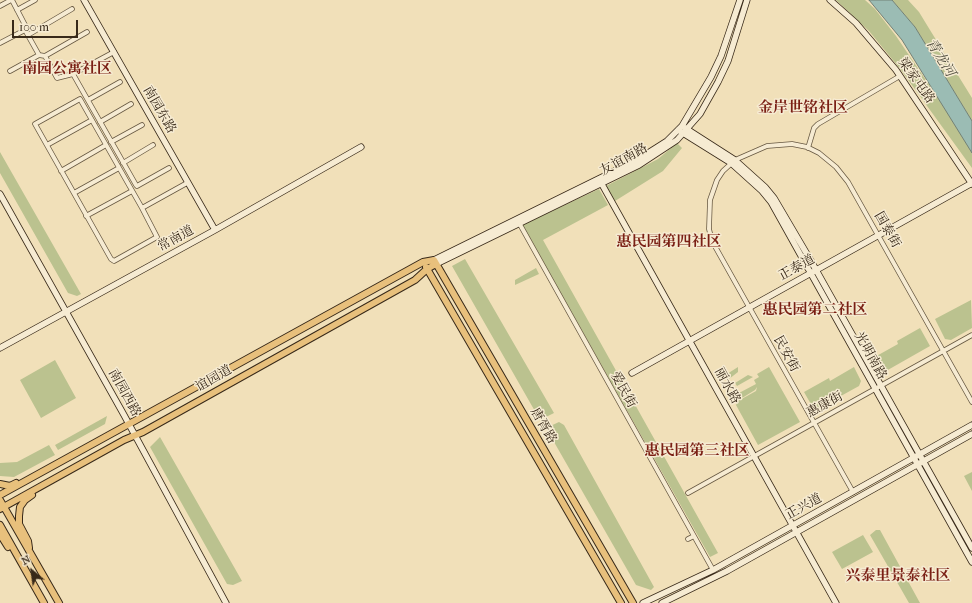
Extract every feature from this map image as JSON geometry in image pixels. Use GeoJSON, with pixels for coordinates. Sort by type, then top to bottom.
{"type":"FeatureCollection","features":[{"type":"Feature","properties":{"kind":"main road","name":"谊园道"},"geometry":{"type":"LineString","coordinates":[[0,495],[423,262],[435,262]]}},
{"type":"Feature","properties":{"kind":"main road","name":"唐胥路"},"geometry":{"type":"LineString","coordinates":[[423,262],[621,603]]}},
{"type":"Feature","properties":{"kind":"main road","name":"谊园道"},"geometry":{"type":"LineString","coordinates":[[2,508],[415,280],[435,262]]}},
{"type":"Feature","properties":{"kind":"main road","name":"唐胥路"},"geometry":{"type":"LineString","coordinates":[[435,262],[633,603]]}},
{"type":"Feature","properties":{"kind":"main road"},"geometry":{"type":"LineString","coordinates":[[0,484],[10,486],[41,473]]}},
{"type":"Feature","properties":{"kind":"main road"},"geometry":{"type":"LineString","coordinates":[[30,552],[28,541],[19,524],[20,507],[25,500],[40,490],[46,483]]}},
{"type":"Feature","properties":{"kind":"main road"},"geometry":{"type":"LineString","coordinates":[[0,500],[2,508],[30,552],[59,603]]}},
{"type":"Feature","properties":{"kind":"main road"},"geometry":{"type":"LineString","coordinates":[[0,525],[44,603]]}},
{"type":"Feature","properties":{"kind":"main road"},"geometry":{"type":"LineString","coordinates":[[0,534],[10,550],[18,557]]}},
{"type":"Feature","properties":{"kind":"street"},"geometry":{"type":"LineString","coordinates":[[0,6],[12,0],[25,25],[25,30],[39,55]]}},
{"type":"Feature","properties":{"kind":"street"},"geometry":{"type":"LineString","coordinates":[[17,10],[34,0]]}},
{"type":"Feature","properties":{"kind":"street","name":"南园东路"},"geometry":{"type":"LineString","coordinates":[[84,0],[215,230]]}},
{"type":"Feature","properties":{"kind":"street","name":"友谊南路"},"geometry":{"type":"LineString","coordinates":[[682,130],[717,66],[740,0]]}},
{"type":"Feature","properties":{"kind":"street","name":"友谊南路"},"geometry":{"type":"LineString","coordinates":[[435,262],[600,182],[654,150],[682,130],[700,114],[723,72],[747,0]]}},
{"type":"Feature","properties":{"kind":"street","name":"梁家屯路"},"geometry":{"type":"LineString","coordinates":[[830,0],[856,23],[900,76],[972,183]]}},
{"type":"Feature","properties":{"kind":"street"},"geometry":{"type":"LineString","coordinates":[[28,35],[72,10]]}},
{"type":"Feature","properties":{"kind":"street"},"geometry":{"type":"LineString","coordinates":[[0,43],[25,30]]}},
{"type":"Feature","properties":{"kind":"street"},"geometry":{"type":"LineString","coordinates":[[10,71],[39,55],[45,56],[87,32]]}},
{"type":"Feature","properties":{"kind":"street"},"geometry":{"type":"LineString","coordinates":[[45,56],[57,78],[73,74],[114,52]]}},
{"type":"Feature","properties":{"kind":"street"},"geometry":{"type":"LineString","coordinates":[[73,74],[137,186],[169,168]]}},
{"type":"Feature","properties":{"kind":"street"},"geometry":{"type":"LineString","coordinates":[[808,148],[814,128],[818,124],[900,76]]}},
{"type":"Feature","properties":{"kind":"street"},"geometry":{"type":"LineString","coordinates":[[88,100],[120,82]]}},
{"type":"Feature","properties":{"kind":"street"},"geometry":{"type":"LineString","coordinates":[[80,98],[92,120],[157,237],[114,261],[111,259],[86,216],[35,124],[80,98]]}},
{"type":"Feature","properties":{"kind":"street"},"geometry":{"type":"LineString","coordinates":[[100,122],[132,104]]}},
{"type":"Feature","properties":{"kind":"street"},"geometry":{"type":"LineString","coordinates":[[47,145],[92,120]]}},
{"type":"Feature","properties":{"kind":"street"},"geometry":{"type":"LineString","coordinates":[[111,142],[142,125]]}},
{"type":"Feature","properties":{"kind":"street","name":"光明南路"},"geometry":{"type":"LineString","coordinates":[[682,130],[733,161],[765,186],[774,198],[817,270],[878,387]]}},
{"type":"Feature","properties":{"kind":"street","name":"国泰街"},"geometry":{"type":"LineString","coordinates":[[733,161],[767,146],[792,144],[808,148],[819,153],[836,167],[848,182],[972,402]]}},
{"type":"Feature","properties":{"kind":"street"},"geometry":{"type":"LineString","coordinates":[[61,170],[106,145]]}},
{"type":"Feature","properties":{"kind":"street"},"geometry":{"type":"LineString","coordinates":[[123,163],[154,145]]}},
{"type":"Feature","properties":{"kind":"street","name":"常南道"},"geometry":{"type":"LineString","coordinates":[[0,348],[215,230],[361,147]]}},
{"type":"Feature","properties":{"kind":"street","name":"光明南路"},"geometry":{"type":"LineString","coordinates":[[733,161],[771,202],[917,456],[923,461],[972,548]]}},
{"type":"Feature","properties":{"kind":"street","name":"民安街"},"geometry":{"type":"LineString","coordinates":[[733,161],[723,171],[713,190],[709,209],[708,229],[719,254],[853,492]]}},
{"type":"Feature","properties":{"kind":"street"},"geometry":{"type":"LineString","coordinates":[[74,193],[119,168]]}},
{"type":"Feature","properties":{"kind":"street","name":"丽水路"},"geometry":{"type":"LineString","coordinates":[[600,182],[836,603]]}},
{"type":"Feature","properties":{"kind":"street"},"geometry":{"type":"LineString","coordinates":[[142,208],[187,183]]}},
{"type":"Feature","properties":{"kind":"street","name":"正泰道"},"geometry":{"type":"LineString","coordinates":[[632,373],[972,183]]}},
{"type":"Feature","properties":{"kind":"street"},"geometry":{"type":"LineString","coordinates":[[86,216],[132,191]]}},
{"type":"Feature","properties":{"kind":"street","name":"南园西路"},"geometry":{"type":"LineString","coordinates":[[0,194],[67,312],[226,603]]}},
{"type":"Feature","properties":{"kind":"street","name":"爱民街"},"geometry":{"type":"LineString","coordinates":[[518,221],[713,570]]}},
{"type":"Feature","properties":{"kind":"street","name":"惠康街"},"geometry":{"type":"LineString","coordinates":[[688,493],[972,335]]}},
{"type":"Feature","properties":{"kind":"street","name":"正兴道"},"geometry":{"type":"LineString","coordinates":[[643,603],[713,570],[972,425]]}},
{"type":"Feature","properties":{"kind":"street","name":"正兴道"},"geometry":{"type":"LineString","coordinates":[[662,603],[727,571],[972,434]]}},
{"type":"Feature","properties":{"kind":"street","name":"光明南路"},"geometry":{"type":"LineString","coordinates":[[917,456],[918,464],[972,562]]}},
{"type":"Feature","properties":{"kind":"street"},"geometry":{"type":"LineString","coordinates":[[688,539],[694,536]]}},
{"type":"Feature","properties":{"kind":"green space"},"geometry":{"type":"Polygon","coordinates":[[[836,0],[865,0],[875,9],[896,36],[972,148],[972,168],[901,70],[869,31],[836,0]]]}},
{"type":"Feature","properties":{"kind":"green space"},"geometry":{"type":"Polygon","coordinates":[[[892,0],[908,0],[919,12],[972,98],[972,121],[915,27],[892,0]]]}},
{"type":"Feature","properties":{"kind":"green space"},"geometry":{"type":"Polygon","coordinates":[[[677,143],[682,148],[663,171],[615,201],[606,186],[658,159],[677,143]]]}},
{"type":"Feature","properties":{"kind":"green space"},"geometry":{"type":"Polygon","coordinates":[[[0,152],[81,294],[77,296],[68,293],[0,173],[0,152]]]}},
{"type":"Feature","properties":{"kind":"green space"},"geometry":{"type":"Polygon","coordinates":[[[599,189],[608,205],[543,240],[718,553],[710,557],[522,225],[599,189]]]}},
{"type":"Feature","properties":{"kind":"green space"},"geometry":{"type":"Polygon","coordinates":[[[465,259],[554,413],[540,420],[452,266],[465,259]]]}},
{"type":"Feature","properties":{"kind":"green space"},"geometry":{"type":"Polygon","coordinates":[[[536,268],[539,274],[515,285],[515,280],[536,268]]]}},
{"type":"Feature","properties":{"kind":"green space"},"geometry":{"type":"Polygon","coordinates":[[[971,300],[972,328],[951,340],[945,339],[935,319],[971,300]]]}},
{"type":"Feature","properties":{"kind":"green space"},"geometry":{"type":"Polygon","coordinates":[[[920,328],[930,346],[886,371],[880,370],[873,358],[898,344],[897,341],[920,328]]]}},
{"type":"Feature","properties":{"kind":"green space"},"geometry":{"type":"Polygon","coordinates":[[[55,360],[76,398],[41,418],[20,380],[55,360]]]}},
{"type":"Feature","properties":{"kind":"green space"},"geometry":{"type":"Polygon","coordinates":[[[738,367],[738,372],[729,379],[727,374],[738,367]]]}},
{"type":"Feature","properties":{"kind":"green space"},"geometry":{"type":"Polygon","coordinates":[[[769,367],[800,422],[758,445],[736,405],[738,401],[756,391],[757,387],[755,390],[742,398],[739,393],[756,384],[754,380],[759,377],[757,374],[769,367]]]}},
{"type":"Feature","properties":{"kind":"green space"},"geometry":{"type":"Polygon","coordinates":[[[854,367],[861,381],[859,386],[819,408],[812,406],[804,392],[829,378],[830,381],[854,367]]]}},
{"type":"Feature","properties":{"kind":"green space"},"geometry":{"type":"Polygon","coordinates":[[[748,375],[753,377],[737,386],[735,383],[748,375]]]}},
{"type":"Feature","properties":{"kind":"green space"},"geometry":{"type":"Polygon","coordinates":[[[107,416],[105,424],[58,450],[55,445],[107,416]]]}},
{"type":"Feature","properties":{"kind":"green space"},"geometry":{"type":"Polygon","coordinates":[[[559,422],[564,425],[654,587],[651,590],[636,585],[546,428],[559,422]]]}},
{"type":"Feature","properties":{"kind":"green space"},"geometry":{"type":"Polygon","coordinates":[[[160,437],[242,581],[233,585],[227,584],[150,447],[160,437]]]}},
{"type":"Feature","properties":{"kind":"green space"},"geometry":{"type":"Polygon","coordinates":[[[49,445],[55,455],[14,477],[0,476],[0,463],[17,462],[49,445]]]}},
{"type":"Feature","properties":{"kind":"green space"},"geometry":{"type":"Polygon","coordinates":[[[972,472],[972,491],[964,476],[972,472]]]}},
{"type":"Feature","properties":{"kind":"green space"},"geometry":{"type":"Polygon","coordinates":[[[876,530],[880,530],[920,603],[909,603],[870,535],[876,530]]]}},
{"type":"Feature","properties":{"kind":"green space"},"geometry":{"type":"Polygon","coordinates":[[[863,535],[873,552],[842,569],[832,552],[863,535]]]}},
{"type":"Feature","properties":{"kind":"water"},"geometry":{"type":"Polygon","coordinates":[[[869,0],[892,0],[915,27],[972,121],[972,153],[902,40],[869,0]]]}},
{"type":"Feature","properties":{"kind":"district","name":"南园公寓社区"},"geometry":{"type":"Point","coordinates":[67,69]}},
{"type":"Feature","properties":{"kind":"district","name":"金岸世铭社区"},"geometry":{"type":"Point","coordinates":[803,108]}},
{"type":"Feature","properties":{"kind":"district","name":"惠民园第四社区"},"geometry":{"type":"Point","coordinates":[669,242]}},
{"type":"Feature","properties":{"kind":"district","name":"惠民园第二社区"},"geometry":{"type":"Point","coordinates":[815,310]}},
{"type":"Feature","properties":{"kind":"district","name":"惠民园第三社区"},"geometry":{"type":"Point","coordinates":[697,451]}},
{"type":"Feature","properties":{"kind":"district","name":"兴泰里景泰社区"},"geometry":{"type":"Point","coordinates":[898,576]}},
{"type":"Feature","properties":{"kind":"water label","name":"青龙河"},"geometry":{"type":"Point","coordinates":[940,58]}}]}
